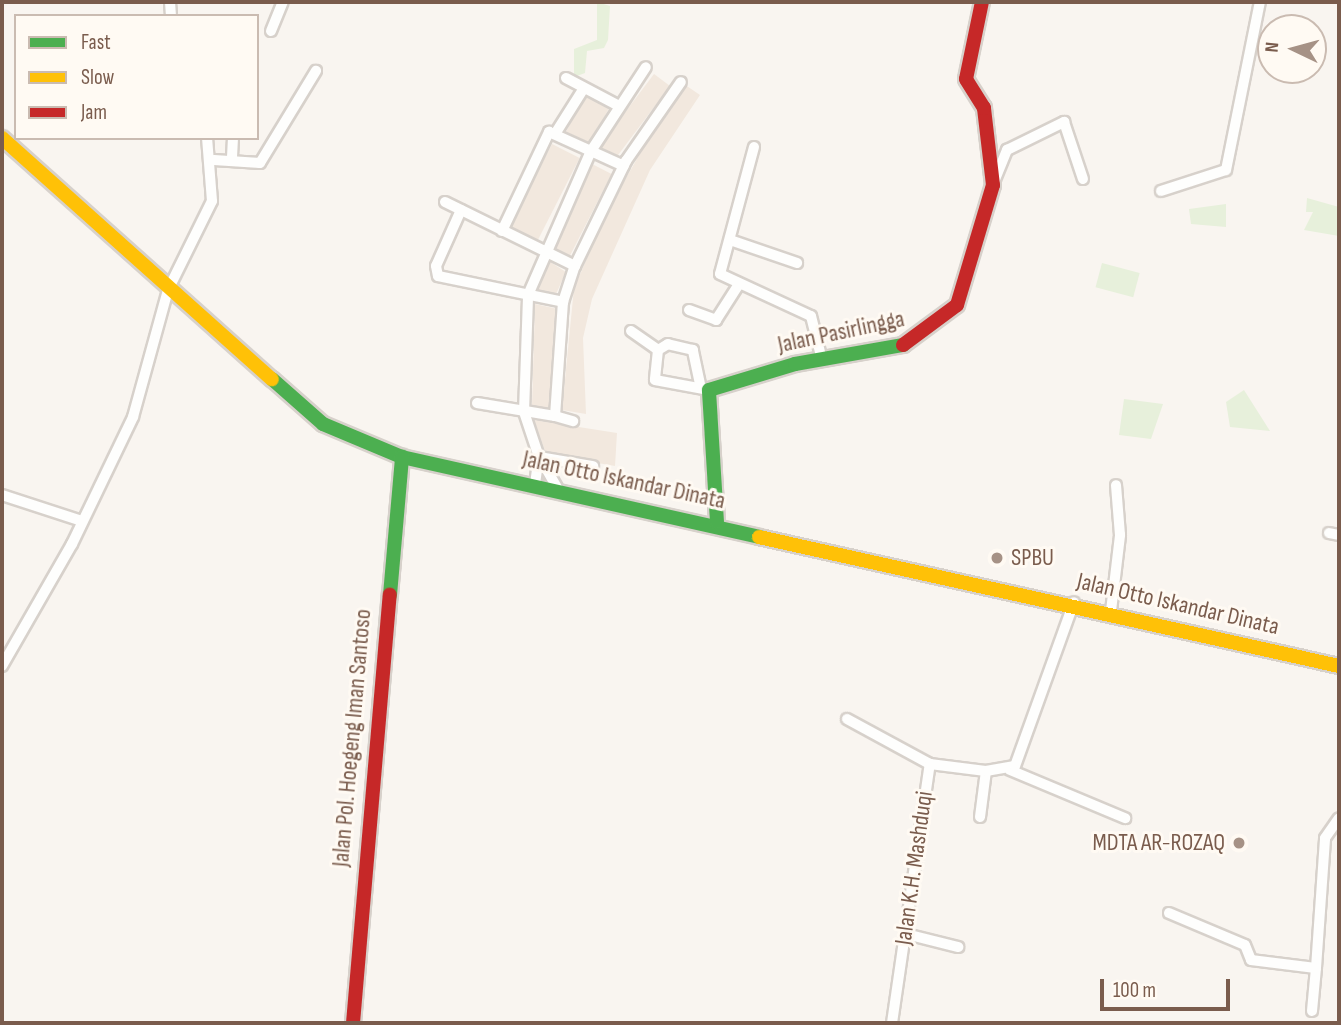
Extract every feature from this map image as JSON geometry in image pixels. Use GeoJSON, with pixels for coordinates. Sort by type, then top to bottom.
{"type":"FeatureCollection","features":[{"type":"Feature","properties":{"kind":"main road","name":"Jalan Pasirlingga"},"geometry":{"type":"LineString","coordinates":[[705,387],[822,359],[902,346],[947,316],[971,272],[993,185],[984,108],[965,79],[982,2]]}},
{"type":"Feature","properties":{"kind":"main road","name":"Jalan Otto Iskandar Dinata"},"geometry":{"type":"LineString","coordinates":[[2,138],[168,290],[323,424],[402,457],[717,522],[1074,602],[1339,666]]}},
{"type":"Feature","properties":{"kind":"main road"},"geometry":{"type":"LineString","coordinates":[[705,387],[717,522]]}},
{"type":"Feature","properties":{"kind":"main road","name":"Jalan Pol. Hoegeng Iman Santoso"},"geometry":{"type":"LineString","coordinates":[[353,1023],[402,457]]}},
{"type":"Feature","properties":{"kind":"street"},"geometry":{"type":"LineString","coordinates":[[271,31],[283,2]]}},
{"type":"Feature","properties":{"kind":"street"},"geometry":{"type":"LineString","coordinates":[[1161,191],[1226,170],[1260,2]]}},
{"type":"Feature","properties":{"kind":"street"},"geometry":{"type":"LineString","coordinates":[[557,488],[539,458],[524,412],[528,295],[543,250],[591,151],[646,67]]}},
{"type":"Feature","properties":{"kind":"street"},"geometry":{"type":"LineString","coordinates":[[214,160],[232,157],[260,163],[316,71]]}},
{"type":"Feature","properties":{"kind":"street"},"geometry":{"type":"LineString","coordinates":[[566,78],[619,106]]}},
{"type":"Feature","properties":{"kind":"street"},"geometry":{"type":"LineString","coordinates":[[555,416],[563,302],[575,265],[624,166],[681,82]]}},
{"type":"Feature","properties":{"kind":"street"},"geometry":{"type":"LineString","coordinates":[[555,134],[584,88]]}},
{"type":"Feature","properties":{"kind":"street"},"geometry":{"type":"LineString","coordinates":[[993,185],[1007,150],[1064,122],[1083,179]]}},
{"type":"Feature","properties":{"kind":"street"},"geometry":{"type":"LineString","coordinates":[[502,231],[547,133],[555,134],[624,166]]}},
{"type":"Feature","properties":{"kind":"street"},"geometry":{"type":"LineString","coordinates":[[2,666],[82,521],[133,417],[168,290],[212,201],[214,160],[208,140]]}},
{"type":"Feature","properties":{"kind":"street"},"geometry":{"type":"LineString","coordinates":[[232,157],[233,140]]}},
{"type":"Feature","properties":{"kind":"street"},"geometry":{"type":"LineString","coordinates":[[754,146],[720,274],[811,316],[822,359]]}},
{"type":"Feature","properties":{"kind":"street"},"geometry":{"type":"LineString","coordinates":[[444,202],[575,265]]}},
{"type":"Feature","properties":{"kind":"street"},"geometry":{"type":"LineString","coordinates":[[461,210],[436,265],[438,276],[563,302]]}},
{"type":"Feature","properties":{"kind":"street"},"geometry":{"type":"LineString","coordinates":[[730,240],[797,263]]}},
{"type":"Feature","properties":{"kind":"street"},"geometry":{"type":"LineString","coordinates":[[689,310],[716,320],[739,284]]}},
{"type":"Feature","properties":{"kind":"street"},"geometry":{"type":"LineString","coordinates":[[631,331],[658,349]]}},
{"type":"Feature","properties":{"kind":"street"},"geometry":{"type":"LineString","coordinates":[[668,344],[693,350],[705,387],[655,380],[658,349],[668,344]]}},
{"type":"Feature","properties":{"kind":"street"},"geometry":{"type":"LineString","coordinates":[[477,403],[573,421]]}},
{"type":"Feature","properties":{"kind":"street"},"geometry":{"type":"LineString","coordinates":[[539,458],[593,466]]}},
{"type":"Feature","properties":{"kind":"street"},"geometry":{"type":"LineString","coordinates":[[536,484],[539,458]]}},
{"type":"Feature","properties":{"kind":"street"},"geometry":{"type":"LineString","coordinates":[[1111,611],[1120,535],[1116,485]]}},
{"type":"Feature","properties":{"kind":"street"},"geometry":{"type":"LineString","coordinates":[[5,500],[82,521]]}},
{"type":"Feature","properties":{"kind":"street"},"geometry":{"type":"LineString","coordinates":[[1074,602],[1020,760],[1010,770],[1125,818]]}},
{"type":"Feature","properties":{"kind":"street"},"geometry":{"type":"LineString","coordinates":[[846,719],[930,764]]}},
{"type":"Feature","properties":{"kind":"street","name":"Jalan K.H. Mashduqi"},"geometry":{"type":"LineString","coordinates":[[892,1023],[930,764],[986,771],[1010,770]]}},
{"type":"Feature","properties":{"kind":"street"},"geometry":{"type":"LineString","coordinates":[[980,817],[986,771]]}},
{"type":"Feature","properties":{"kind":"street"},"geometry":{"type":"LineString","coordinates":[[1312,1011],[1328,834],[1339,818]]}},
{"type":"Feature","properties":{"kind":"street"},"geometry":{"type":"LineString","coordinates":[[1328,834],[1339,839]]}},
{"type":"Feature","properties":{"kind":"street"},"geometry":{"type":"LineString","coordinates":[[1169,913],[1245,945],[1251,960],[1316,968]]}},
{"type":"Feature","properties":{"kind":"street"},"geometry":{"type":"LineString","coordinates":[[906,934],[958,947]]}},
{"type":"Feature","properties":{"kind":"shaded area"},"geometry":{"type":"Polygon","coordinates":[[[654,74],[670,86],[615,159],[599,147],[654,74]]]}},
{"type":"Feature","properties":{"kind":"shaded area"},"geometry":{"type":"Polygon","coordinates":[[[681,82],[700,95],[650,170],[592,299],[583,338],[586,414],[562,410],[574,288],[610,206],[681,82]]]}},
{"type":"Feature","properties":{"kind":"shaded area"},"geometry":{"type":"Polygon","coordinates":[[[586,94],[610,107],[590,145],[566,132],[586,94]]]}},
{"type":"Feature","properties":{"kind":"shaded area"},"geometry":{"type":"Polygon","coordinates":[[[552,144],[580,158],[536,243],[509,229],[552,144]]]}},
{"type":"Feature","properties":{"kind":"shaded area"},"geometry":{"type":"Polygon","coordinates":[[[592,164],[612,174],[569,257],[550,247],[592,164]]]}},
{"type":"Feature","properties":{"kind":"shaded area"},"geometry":{"type":"Polygon","coordinates":[[[547,260],[566,272],[556,294],[535,291],[547,260]]]}},
{"type":"Feature","properties":{"kind":"shaded area"},"geometry":{"type":"Polygon","coordinates":[[[535,304],[558,309],[550,408],[532,405],[535,304]]]}},
{"type":"Feature","properties":{"kind":"shaded area"},"geometry":{"type":"Polygon","coordinates":[[[534,420],[617,433],[615,466],[546,454],[534,420]]]}},
{"type":"Feature","properties":{"kind":"green space"},"geometry":{"type":"Polygon","coordinates":[[[597,2],[610,6],[608,40],[604,48],[587,51],[585,73],[574,77],[574,49],[597,40],[597,2]]]}},
{"type":"Feature","properties":{"kind":"green space"},"geometry":{"type":"Polygon","coordinates":[[[1307,198],[1339,207],[1339,236],[1304,230],[1313,212],[1306,212],[1307,198]]]}},
{"type":"Feature","properties":{"kind":"green space"},"geometry":{"type":"Polygon","coordinates":[[[1226,204],[1226,227],[1191,224],[1189,209],[1226,204]]]}},
{"type":"Feature","properties":{"kind":"green space"},"geometry":{"type":"Polygon","coordinates":[[[1102,263],[1140,273],[1133,297],[1096,287],[1102,263]]]}},
{"type":"Feature","properties":{"kind":"green space"},"geometry":{"type":"Polygon","coordinates":[[[1244,390],[1270,431],[1230,427],[1226,402],[1244,390]]]}},
{"type":"Feature","properties":{"kind":"green space"},"geometry":{"type":"Polygon","coordinates":[[[1124,399],[1163,404],[1151,439],[1119,435],[1124,399]]]}},
{"type":"Feature","properties":{"kind":"traffic: fast"},"geometry":{"type":"LineString","coordinates":[[717,522],[709,390],[795,364],[903,345]]}},
{"type":"Feature","properties":{"kind":"traffic: fast"},"geometry":{"type":"LineString","coordinates":[[272,379],[323,424],[402,457],[759,537]]}},
{"type":"Feature","properties":{"kind":"traffic: fast"},"geometry":{"type":"LineString","coordinates":[[390,595],[402,457]]}},
{"type":"Feature","properties":{"kind":"traffic: slow"},"geometry":{"type":"LineString","coordinates":[[2,138],[272,379]]}},
{"type":"Feature","properties":{"kind":"traffic: slow"},"geometry":{"type":"LineString","coordinates":[[759,537],[1339,666]]}},
{"type":"Feature","properties":{"kind":"traffic: jam"},"geometry":{"type":"LineString","coordinates":[[903,345],[957,305],[993,185],[984,108],[966,79],[982,2]]}},
{"type":"Feature","properties":{"kind":"traffic: jam"},"geometry":{"type":"LineString","coordinates":[[353,1023],[390,595]]}},
{"type":"Feature","properties":{"kind":"place","name":"SPBU"},"geometry":{"type":"Point","coordinates":[997,558]}},
{"type":"Feature","properties":{"kind":"place","name":"MDTA AR-ROZAQ"},"geometry":{"type":"Point","coordinates":[1239,843]}}]}
